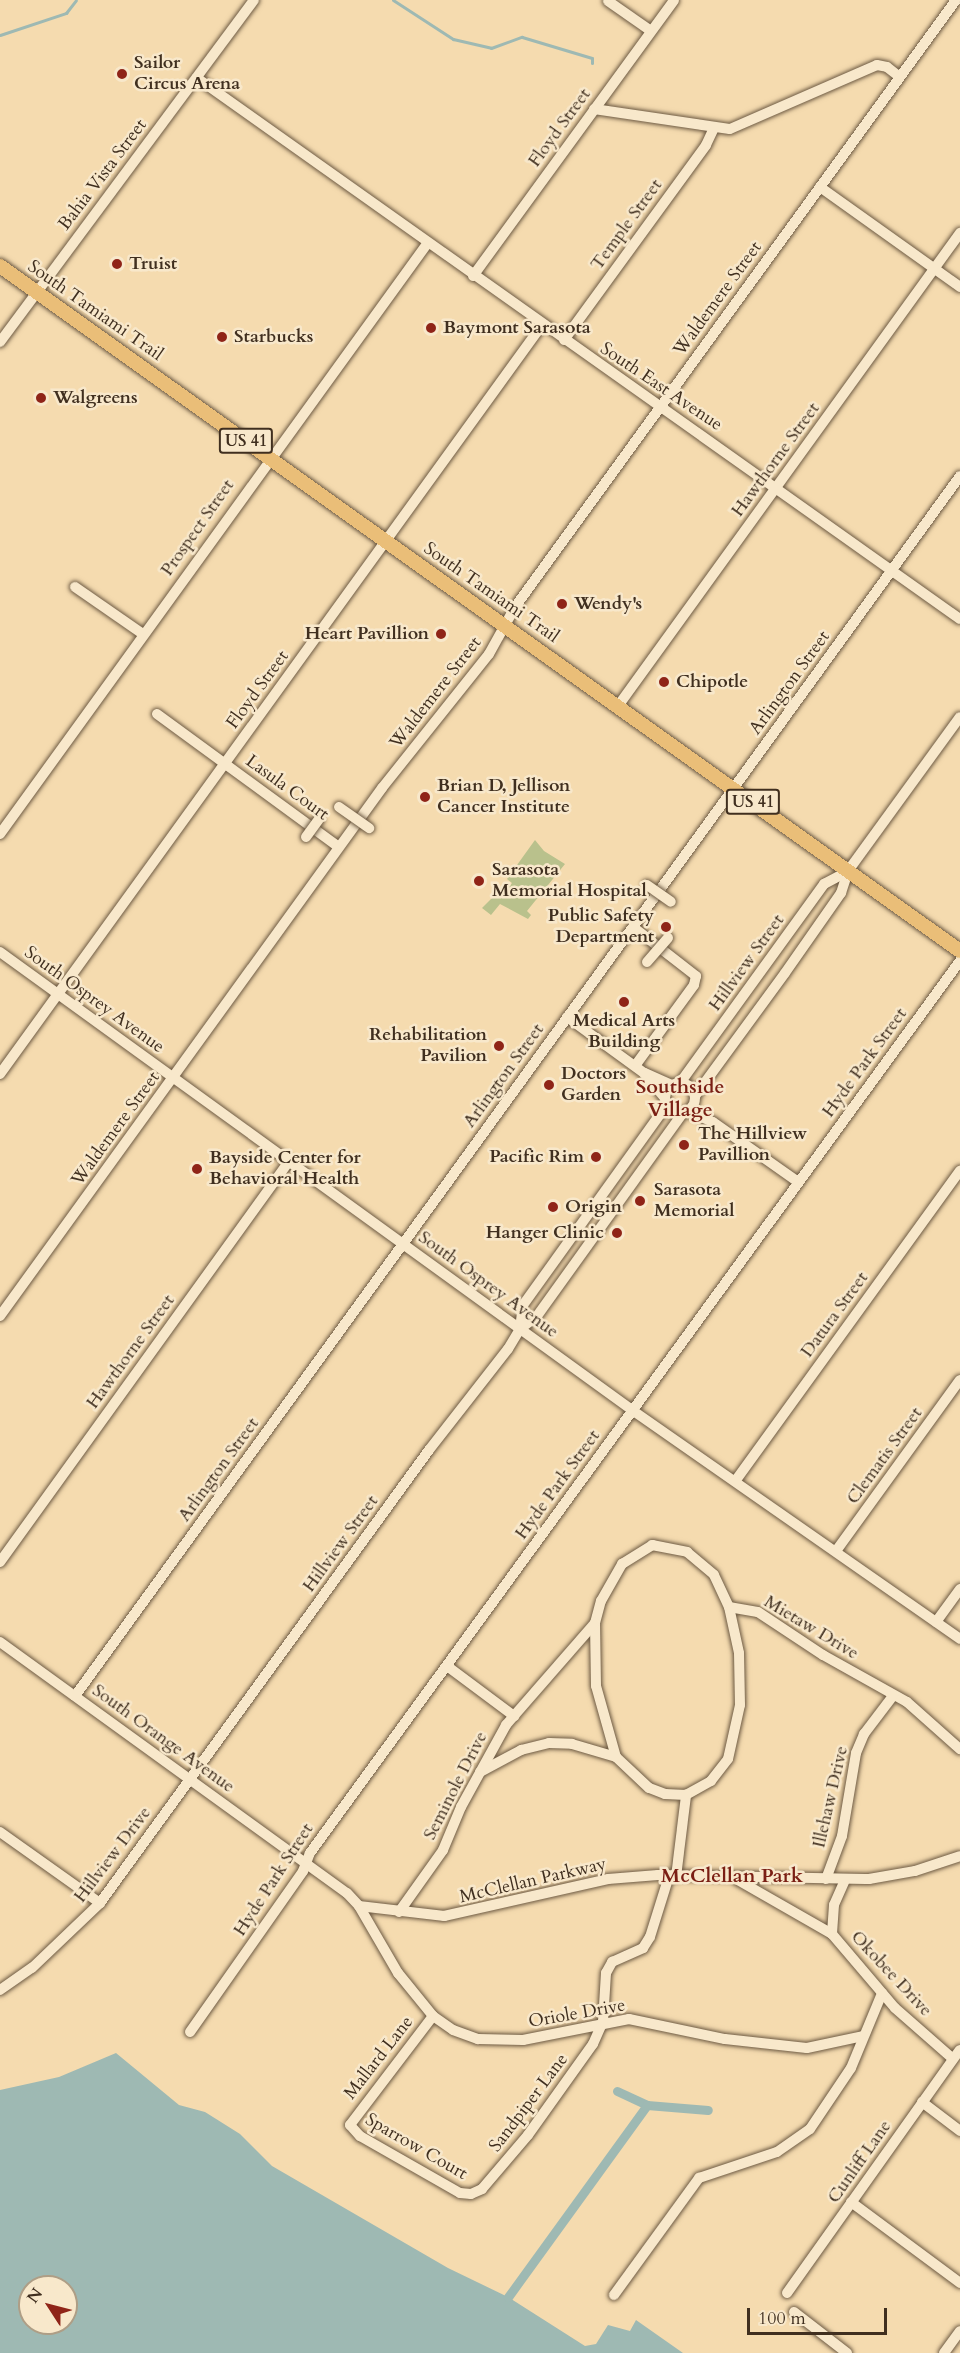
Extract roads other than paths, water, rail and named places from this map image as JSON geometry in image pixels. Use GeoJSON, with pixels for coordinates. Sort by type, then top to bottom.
{"type":"FeatureCollection","features":[{"type":"Feature","properties":{"kind":"main road","name":"South Tamiami Trail"},"geometry":{"type":"LineString","coordinates":[[0,266],[960,951]]}},
{"type":"Feature","properties":{"kind":"street","name":"Bahia Vista Street"},"geometry":{"type":"LineString","coordinates":[[0,342],[254,0]]}},
{"type":"Feature","properties":{"kind":"street","name":"Floyd Street"},"geometry":{"type":"LineString","coordinates":[[473,276],[674,0]]}},
{"type":"Feature","properties":{"kind":"street","name":"Waldemere Street"},"geometry":{"type":"LineString","coordinates":[[0,1316],[339,847],[489,654],[503,624],[956,0]]}},
{"type":"Feature","properties":{"kind":"street"},"geometry":{"type":"LineString","coordinates":[[608,1],[651,31]]}},
{"type":"Feature","properties":{"kind":"street"},"geometry":{"type":"LineString","coordinates":[[594,110],[733,129],[877,65],[887,67],[900,77]]}},
{"type":"Feature","properties":{"kind":"street","name":"South East Avenue"},"geometry":{"type":"LineString","coordinates":[[197,78],[542,326],[777,487],[960,619]]}},
{"type":"Feature","properties":{"kind":"street","name":"Temple Street"},"geometry":{"type":"LineString","coordinates":[[564,340],[706,146],[714,128]]}},
{"type":"Feature","properties":{"kind":"street"},"geometry":{"type":"LineString","coordinates":[[820,187],[960,287]]}},
{"type":"Feature","properties":{"kind":"street","name":"Hawthorne Street"},"geometry":{"type":"LineString","coordinates":[[618,706],[960,233]]}},
{"type":"Feature","properties":{"kind":"street","name":"Prospect Street"},"geometry":{"type":"LineString","coordinates":[[0,834],[269,457],[427,244]]}},
{"type":"Feature","properties":{"kind":"street","name":"Floyd Street"},"geometry":{"type":"LineString","coordinates":[[0,1074],[542,326]]}},
{"type":"Feature","properties":{"kind":"street","name":"Arlington Street"},"geometry":{"type":"LineString","coordinates":[[75,1696],[960,476]]}},
{"type":"Feature","properties":{"kind":"street"},"geometry":{"type":"LineString","coordinates":[[75,587],[143,634]]}},
{"type":"Feature","properties":{"kind":"street","name":"Lasula Court"},"geometry":{"type":"LineString","coordinates":[[157,714],[339,847]]}},
{"type":"Feature","properties":{"kind":"street","name":"Hillview Street"},"geometry":{"type":"LineString","coordinates":[[190,1779],[429,1450],[479,1390],[520,1329],[537,1316],[690,1105],[840,895],[848,871],[960,717]]}},
{"type":"Feature","properties":{"kind":"street"},"geometry":{"type":"LineString","coordinates":[[339,807],[369,828]]}},
{"type":"Feature","properties":{"kind":"street"},"geometry":{"type":"LineString","coordinates":[[306,837],[320,819]]}},
{"type":"Feature","properties":{"kind":"street","name":"Hillview Street"},"geometry":{"type":"LineString","coordinates":[[520,1329],[523,1305],[676,1084],[824,884],[848,871]]}},
{"type":"Feature","properties":{"kind":"street"},"geometry":{"type":"LineString","coordinates":[[646,885],[671,902]]}},
{"type":"Feature","properties":{"kind":"street"},"geometry":{"type":"LineString","coordinates":[[633,927],[694,972],[696,981],[640,1069]]}},
{"type":"Feature","properties":{"kind":"street"},"geometry":{"type":"LineString","coordinates":[[647,962],[668,938]]}},
{"type":"Feature","properties":{"kind":"street","name":"South Osprey Avenue"},"geometry":{"type":"LineString","coordinates":[[0,952],[632,1410],[736,1480],[960,1639]]}},
{"type":"Feature","properties":{"kind":"street","name":"Hyde Park Street"},"geometry":{"type":"LineString","coordinates":[[190,2032],[306,1863],[447,1666],[960,961]]}},
{"type":"Feature","properties":{"kind":"street"},"geometry":{"type":"LineString","coordinates":[[567,1017],[640,1069],[676,1084],[690,1087],[690,1105]]}},
{"type":"Feature","properties":{"kind":"street"},"geometry":{"type":"LineString","coordinates":[[640,1069],[665,1102],[690,1105],[798,1182]]}},
{"type":"Feature","properties":{"kind":"street","name":"Hawthorne Street"},"geometry":{"type":"LineString","coordinates":[[0,1562],[288,1162]]}},
{"type":"Feature","properties":{"kind":"street","name":"Datura Street"},"geometry":{"type":"LineString","coordinates":[[736,1480],[960,1171]]}},
{"type":"Feature","properties":{"kind":"street","name":"Clematis Street"},"geometry":{"type":"LineString","coordinates":[[836,1551],[960,1380]]}},
{"type":"Feature","properties":{"kind":"street"},"geometry":{"type":"LineString","coordinates":[[479,1772],[520,1750],[549,1743],[572,1744],[616,1757],[649,1788],[665,1794],[686,1795],[716,1776],[728,1759],[734,1738],[740,1666],[729,1607],[714,1575],[697,1557],[669,1546],[652,1545],[616,1571],[596,1623],[596,1686],[616,1757]]}},
{"type":"Feature","properties":{"kind":"street"},"geometry":{"type":"LineString","coordinates":[[936,1622],[960,1589]]}},
{"type":"Feature","properties":{"kind":"street","name":"Mietaw Drive"},"geometry":{"type":"LineString","coordinates":[[729,1607],[758,1612],[924,1715],[960,1749]]}},
{"type":"Feature","properties":{"kind":"street","name":"Seminole Drive"},"geometry":{"type":"LineString","coordinates":[[399,1912],[443,1850],[479,1772],[514,1716],[596,1623]]}},
{"type":"Feature","properties":{"kind":"street","name":"South Orange Avenue"},"geometry":{"type":"LineString","coordinates":[[0,1642],[306,1863]]}},
{"type":"Feature","properties":{"kind":"street"},"geometry":{"type":"LineString","coordinates":[[447,1666],[514,1716]]}},
{"type":"Feature","properties":{"kind":"street","name":"Illehaw Drive"},"geometry":{"type":"LineString","coordinates":[[826,1879],[842,1836],[856,1753],[864,1734],[893,1696]]}},
{"type":"Feature","properties":{"kind":"street","name":"Hillview Drive"},"geometry":{"type":"LineString","coordinates":[[0,1990],[32,1968],[100,1904],[190,1779]]}},
{"type":"Feature","properties":{"kind":"street"},"geometry":{"type":"LineString","coordinates":[[603,2022],[606,1973],[612,1962],[643,1948],[650,1936],[672,1876],[686,1795]]}},
{"type":"Feature","properties":{"kind":"street"},"geometry":{"type":"LineString","coordinates":[[0,1832],[100,1904]]}},
{"type":"Feature","properties":{"kind":"street","name":"McClellan Parkway"},"geometry":{"type":"LineString","coordinates":[[306,1863],[358,1905],[399,1912],[459,1915],[582,1883],[672,1876],[845,1880],[915,1871],[960,1856]]}},
{"type":"Feature","properties":{"kind":"street","name":"Okobee Drive"},"geometry":{"type":"LineString","coordinates":[[734,1878],[832,1934],[882,1993],[957,2055]]}},
{"type":"Feature","properties":{"kind":"street","name":"Okobee Drive"},"geometry":{"type":"LineString","coordinates":[[832,1934],[834,1905],[845,1880]]}},
{"type":"Feature","properties":{"kind":"street","name":"Oriole Drive"},"geometry":{"type":"LineString","coordinates":[[358,1905],[398,1973],[433,2016],[459,2033],[499,2042],[523,2040],[603,2022],[636,2020],[724,2039],[807,2048],[863,2036]]}},
{"type":"Feature","properties":{"kind":"street"},"geometry":{"type":"LineString","coordinates":[[614,2295],[699,2178],[777,2152],[810,2128],[839,2090],[882,1993]]}},
{"type":"Feature","properties":{"kind":"street","name":"Mallard Lane"},"geometry":{"type":"LineString","coordinates":[[351,2122],[433,2016]]}},
{"type":"Feature","properties":{"kind":"street","name":"Sandpiper Lane"},"geometry":{"type":"LineString","coordinates":[[471,2194],[482,2189],[528,2135],[593,2044],[603,2022]]}},
{"type":"Feature","properties":{"kind":"street","name":"Cunliff Lane"},"geometry":{"type":"LineString","coordinates":[[787,2293],[957,2055]]}},
{"type":"Feature","properties":{"kind":"street"},"geometry":{"type":"LineString","coordinates":[[922,2102],[960,2131]]}},
{"type":"Feature","properties":{"kind":"street","name":"Sparrow Court"},"geometry":{"type":"LineString","coordinates":[[351,2122],[352,2131],[360,2136],[460,2193],[471,2194]]}},
{"type":"Feature","properties":{"kind":"street"},"geometry":{"type":"LineString","coordinates":[[851,2202],[960,2283]]}},
{"type":"Feature","properties":{"kind":"street"},"geometry":{"type":"LineString","coordinates":[[794,2312],[847,2353]]}},
{"type":"Feature","properties":{"kind":"street"},"geometry":{"type":"LineString","coordinates":[[944,2353],[960,2331]]}},
{"type":"Feature","properties":{"kind":"water"},"geometry":{"type":"Polygon","coordinates":[[[116,2053],[179,2105],[205,2112],[240,2134],[272,2166],[448,2268],[508,2297],[585,2346],[596,2344],[608,2325],[630,2331],[636,2320],[683,2353],[0,2353],[0,2090],[59,2077],[116,2053]]]}},
{"type":"Feature","properties":{"kind":"waterway"},"geometry":{"type":"LineString","coordinates":[[0,35],[66,13],[76,0]]}},
{"type":"Feature","properties":{"kind":"waterway"},"geometry":{"type":"LineString","coordinates":[[393,0],[453,39],[491,48],[522,37],[592,58],[592,63]]}},
{"type":"Feature","properties":{"kind":"waterway"},"geometry":{"type":"LineString","coordinates":[[617,2091],[647,2105],[708,2110]]}},
{"type":"Feature","properties":{"kind":"waterway"},"geometry":{"type":"LineString","coordinates":[[508,2297],[647,2105]]}},
{"type":"Feature","properties":{"kind":"place","name":"Sailor Circus Arena"},"geometry":{"type":"Point","coordinates":[122,74]}},
{"type":"Feature","properties":{"kind":"place","name":"Truist"},"geometry":{"type":"Point","coordinates":[117,264]}},
{"type":"Feature","properties":{"kind":"place","name":"Baymont Sarasota"},"geometry":{"type":"Point","coordinates":[431,328]}},
{"type":"Feature","properties":{"kind":"place","name":"Starbucks"},"geometry":{"type":"Point","coordinates":[222,337]}},
{"type":"Feature","properties":{"kind":"place","name":"Walgreens"},"geometry":{"type":"Point","coordinates":[41,398]}},
{"type":"Feature","properties":{"kind":"place","name":"Wendy's"},"geometry":{"type":"Point","coordinates":[562,604]}},
{"type":"Feature","properties":{"kind":"place","name":"Heart Pavillion"},"geometry":{"type":"Point","coordinates":[441,634]}},
{"type":"Feature","properties":{"kind":"place","name":"Chipotle"},"geometry":{"type":"Point","coordinates":[664,682]}},
{"type":"Feature","properties":{"kind":"place","name":"Brian D, Jellison Cancer Institute"},"geometry":{"type":"Point","coordinates":[425,797]}},
{"type":"Feature","properties":{"kind":"place","name":"Sarasota Memorial Hospital"},"geometry":{"type":"Point","coordinates":[479,881]}},
{"type":"Feature","properties":{"kind":"place","name":"Public Safety Department"},"geometry":{"type":"Point","coordinates":[666,927]}},
{"type":"Feature","properties":{"kind":"place","name":"Medical Arts Building"},"geometry":{"type":"Point","coordinates":[624,1002]}},
{"type":"Feature","properties":{"kind":"place","name":"Rehabilitation Pavilion"},"geometry":{"type":"Point","coordinates":[499,1046]}},
{"type":"Feature","properties":{"kind":"place","name":"Doctors Garden"},"geometry":{"type":"Point","coordinates":[549,1085]}},
{"type":"Feature","properties":{"kind":"place","name":"The Hillview Pavillion"},"geometry":{"type":"Point","coordinates":[684,1145]}},
{"type":"Feature","properties":{"kind":"place","name":"Pacific Rim"},"geometry":{"type":"Point","coordinates":[596,1157]}},
{"type":"Feature","properties":{"kind":"place","name":"Bayside Center for Behavioral Health"},"geometry":{"type":"Point","coordinates":[197,1169]}},
{"type":"Feature","properties":{"kind":"place","name":"Sarasota Memorial"},"geometry":{"type":"Point","coordinates":[640,1201]}},
{"type":"Feature","properties":{"kind":"place","name":"Origin"},"geometry":{"type":"Point","coordinates":[553,1207]}},
{"type":"Feature","properties":{"kind":"place","name":"Hanger Clinic"},"geometry":{"type":"Point","coordinates":[617,1233]}},
{"type":"Feature","properties":{"kind":"district","name":"Southside Village"},"geometry":{"type":"Point","coordinates":[680,1098]}},
{"type":"Feature","properties":{"kind":"district","name":"McClellan Park"},"geometry":{"type":"Point","coordinates":[732,1875]}}]}
